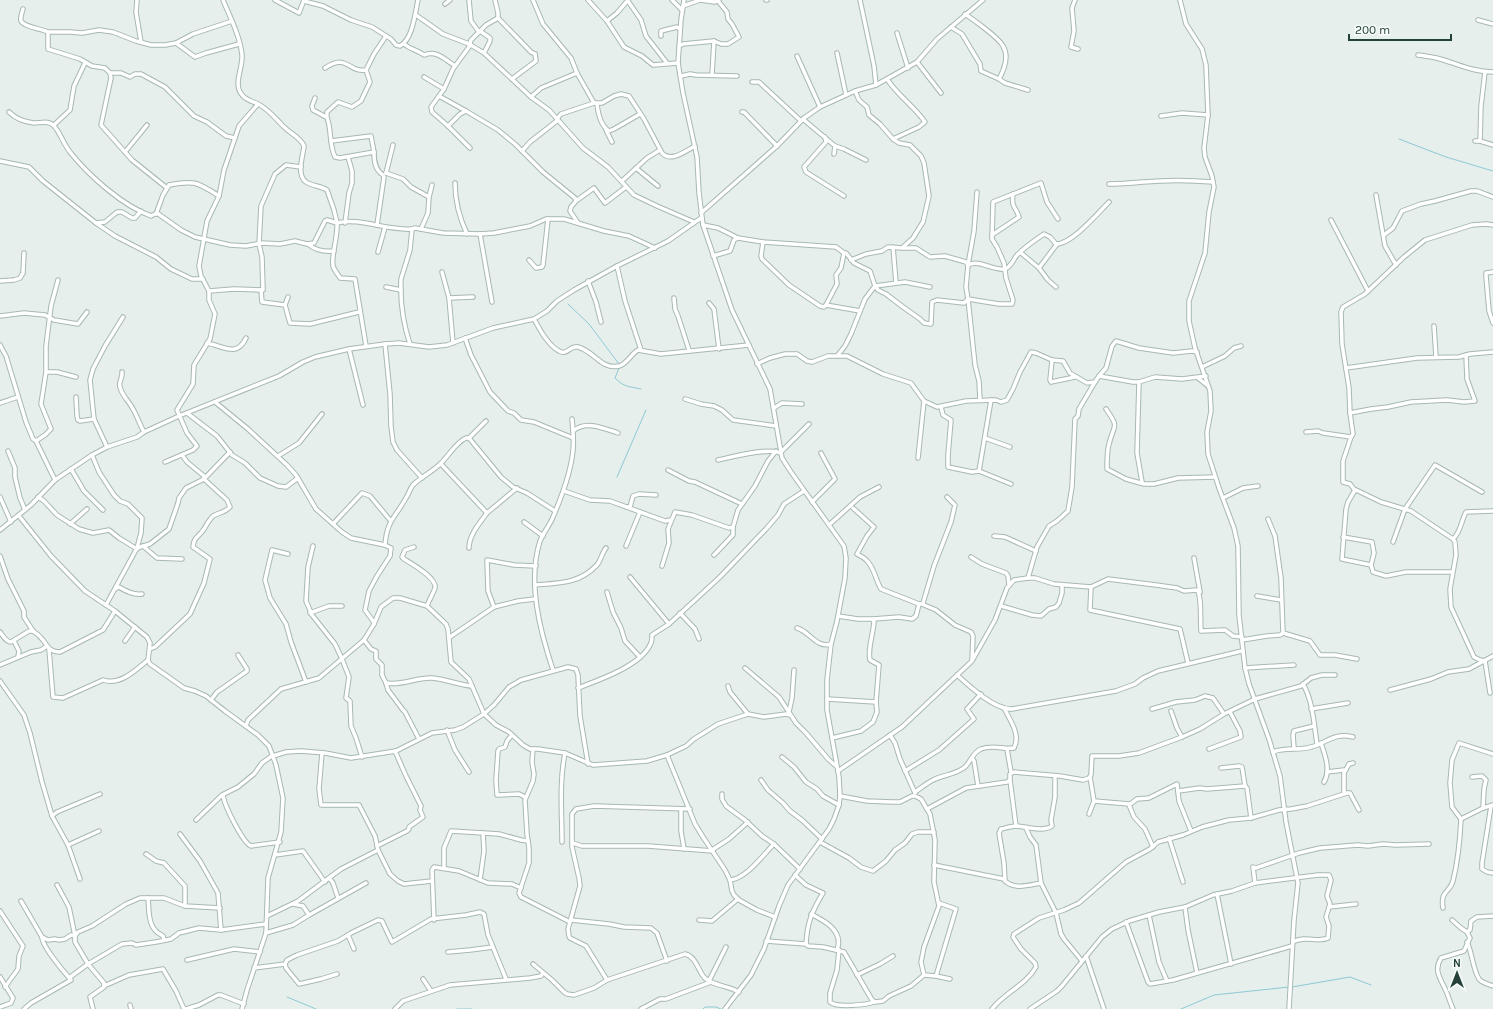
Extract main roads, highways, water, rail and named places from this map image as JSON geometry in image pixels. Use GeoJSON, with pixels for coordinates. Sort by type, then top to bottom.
{"type":"FeatureCollection","features":[{"type":"Feature","properties":{"kind":"waterway"},"geometry":{"type":"LineString","coordinates":[[1399,139],[1446,157],[1493,171]]}},
{"type":"Feature","properties":{"kind":"waterway"},"geometry":{"type":"LineString","coordinates":[[568,304],[589,324],[619,364]]}},
{"type":"Feature","properties":{"kind":"waterway"},"geometry":{"type":"LineString","coordinates":[[619,368],[615,378],[618,381],[624,385],[641,389]]}},
{"type":"Feature","properties":{"kind":"waterway"},"geometry":{"type":"LineString","coordinates":[[617,477],[646,410]]}},
{"type":"Feature","properties":{"kind":"waterway"},"geometry":{"type":"LineString","coordinates":[[1292,987],[1350,977],[1371,985]]}},
{"type":"Feature","properties":{"kind":"waterway"},"geometry":{"type":"LineString","coordinates":[[1181,1009],[1214,995],[1289,987]]}},
{"type":"Feature","properties":{"kind":"waterway"},"geometry":{"type":"LineString","coordinates":[[287,997],[316,1009]]}},
{"type":"Feature","properties":{"kind":"waterway"},"geometry":{"type":"LineString","coordinates":[[703,1009],[705,1007],[716,1007],[721,1009]]}},
{"type":"Feature","properties":{"kind":"waterway"},"geometry":{"type":"LineString","coordinates":[[457,1009],[472,1009]]}}]}
